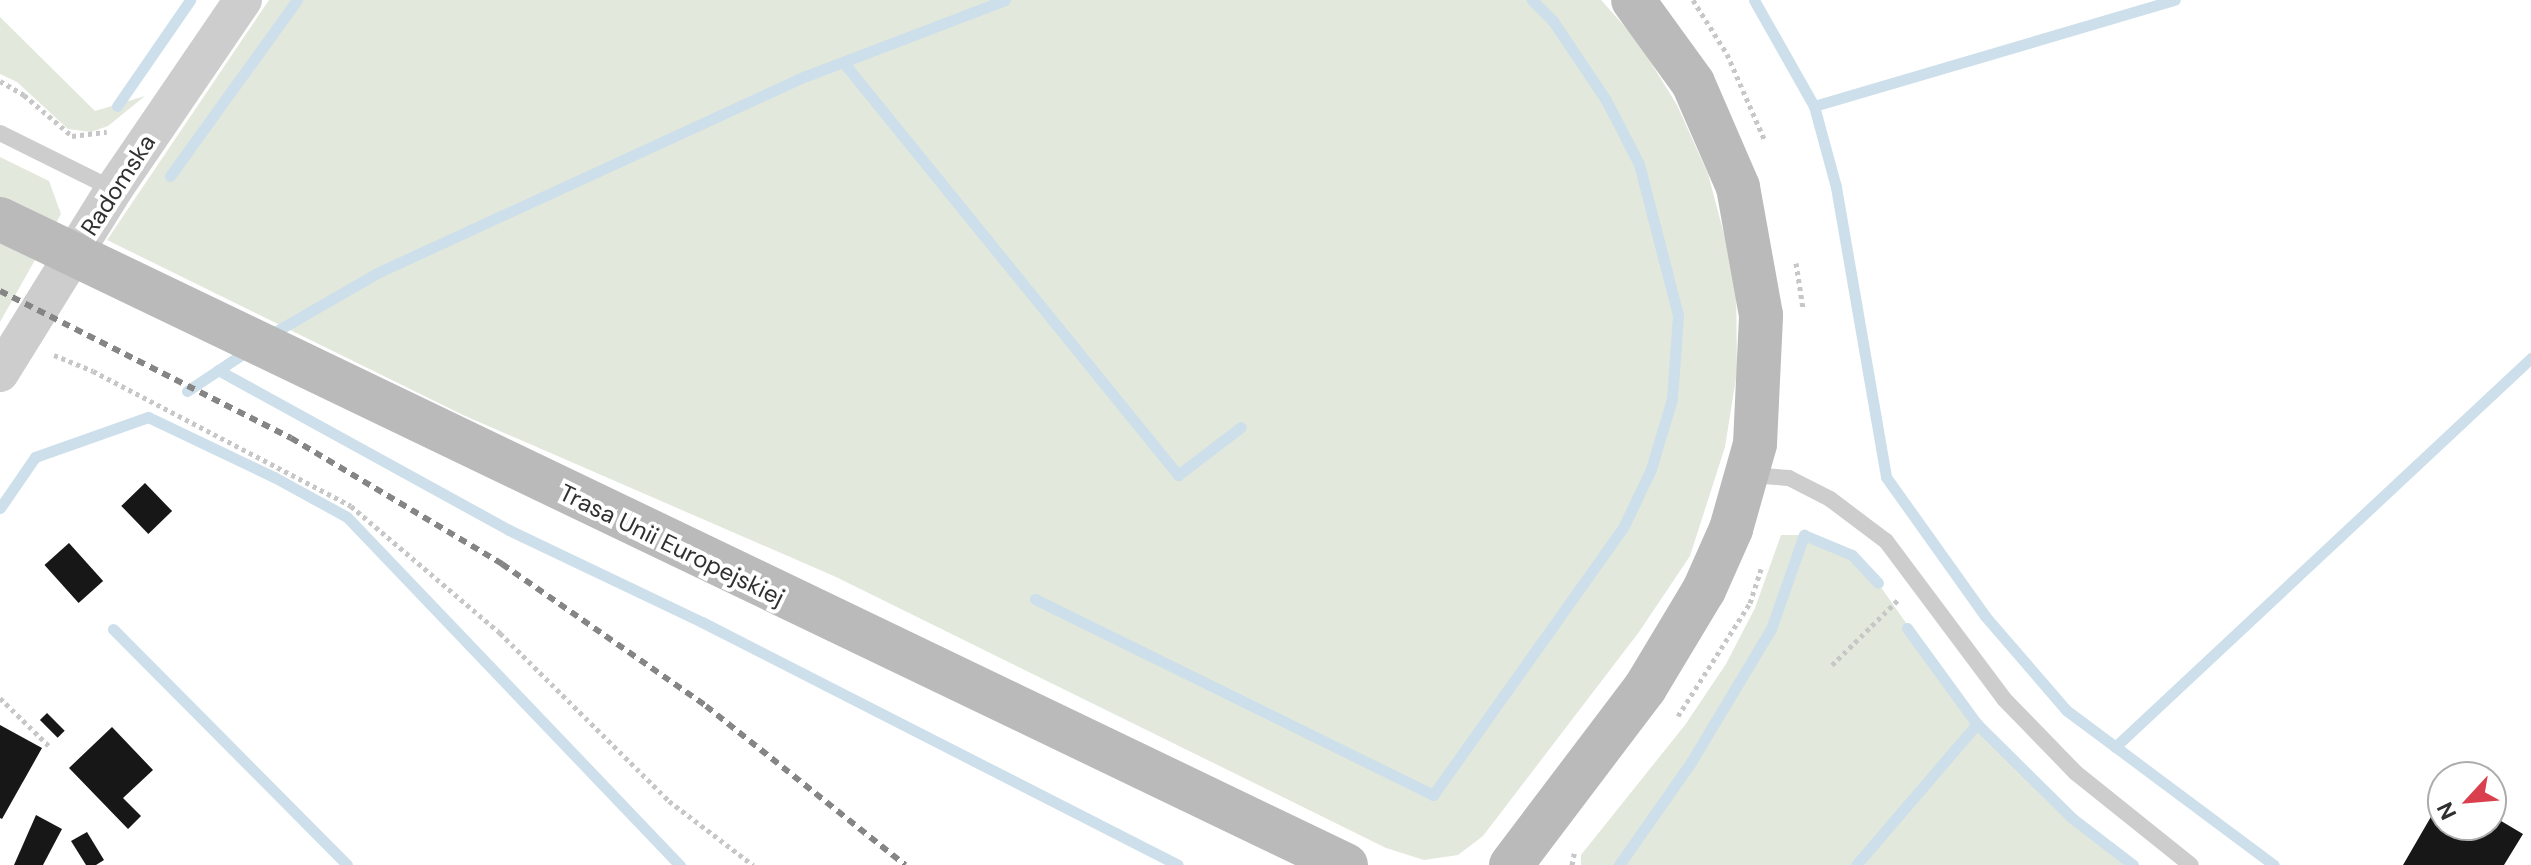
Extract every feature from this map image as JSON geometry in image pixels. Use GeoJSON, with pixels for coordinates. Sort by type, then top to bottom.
{"type":"FeatureCollection","features":[{"type":"Feature","properties":{"kind":"main road"},"geometry":{"type":"LineString","coordinates":[[1511,865],[1667,652],[1704,590],[1731,529],[1747,475],[1762,370],[1757,275],[1747,222],[1733,173],[1693,83],[1633,0]]}},
{"type":"Feature","properties":{"kind":"main road","name":"Trasa Unii Europejskiej"},"geometry":{"type":"LineString","coordinates":[[0,219],[1346,865]]}},
{"type":"Feature","properties":{"kind":"street","name":"Radomska"},"geometry":{"type":"LineString","coordinates":[[10,358],[114,189],[243,0]]}},
{"type":"Feature","properties":{"kind":"lane"},"geometry":{"type":"LineString","coordinates":[[0,133],[114,189]]}},
{"type":"Feature","properties":{"kind":"lane"},"geometry":{"type":"LineString","coordinates":[[1747,475],[1789,478],[1830,499],[1886,541],[2004,699],[2076,773],[2191,865]]}},
{"type":"Feature","properties":{"kind":"path"},"geometry":{"type":"LineString","coordinates":[[0,81],[24,95],[72,136],[113,129]]}},
{"type":"Feature","properties":{"kind":"path"},"geometry":{"type":"LineString","coordinates":[[10,358],[93,371],[351,506],[500,633],[669,801],[753,865]]}},
{"type":"Feature","properties":{"kind":"path"},"geometry":{"type":"LineString","coordinates":[[1832,665],[1883,610],[1920,586]]}},
{"type":"Feature","properties":{"kind":"path"},"geometry":{"type":"LineString","coordinates":[[0,698],[49,746]]}},
{"type":"Feature","properties":{"kind":"shaded area"},"geometry":{"type":"Polygon","coordinates":[[[269,0],[1601,0],[1637,40],[1677,105],[1708,174],[1736,279],[1737,372],[1725,447],[1690,556],[1639,632],[1483,836],[1458,855],[1424,860],[1386,848],[836,577],[463,415],[107,240],[269,0]]]}},
{"type":"Feature","properties":{"kind":"shaded area"},"geometry":{"type":"Polygon","coordinates":[[[0,17],[95,111],[145,96],[108,126],[91,132],[68,129],[17,82],[0,74],[0,17]]]}},
{"type":"Feature","properties":{"kind":"shaded area"},"geometry":{"type":"Polygon","coordinates":[[[0,157],[49,181],[61,214],[0,322],[0,157]]]}},
{"type":"Feature","properties":{"kind":"shaded area"},"geometry":{"type":"Polygon","coordinates":[[[1781,535],[1804,535],[1852,555],[1878,583],[1977,724],[2070,815],[2133,865],[1581,865],[1581,855],[1685,725],[1726,664],[1755,608],[1781,535]]]}},
{"type":"Feature","properties":{"kind":"building"},"geometry":{"type":"Polygon","coordinates":[[[145,483],[172,511],[148,534],[121,506],[145,483]]]}},
{"type":"Feature","properties":{"kind":"building"},"geometry":{"type":"Polygon","coordinates":[[[69,543],[103,581],[79,603],[44,565],[69,543]]]}},
{"type":"Feature","properties":{"kind":"building"},"geometry":{"type":"Polygon","coordinates":[[[47,713],[65,731],[58,738],[40,720],[47,713]]]}},
{"type":"Feature","properties":{"kind":"building"},"geometry":{"type":"Polygon","coordinates":[[[0,725],[42,748],[2,819],[0,818],[0,725]]]}},
{"type":"Feature","properties":{"kind":"building"},"geometry":{"type":"Polygon","coordinates":[[[112,727],[153,770],[123,798],[141,816],[128,829],[69,768],[112,727]]]}},
{"type":"Feature","properties":{"kind":"building"},"geometry":{"type":"Polygon","coordinates":[[[36,815],[62,829],[43,865],[14,865],[36,815]]]}},
{"type":"Feature","properties":{"kind":"building"},"geometry":{"type":"Polygon","coordinates":[[[2427,824],[2427,841],[2507,841],[2507,824],[2523,834],[2504,865],[2403,865],[2427,824]]]}},
{"type":"Feature","properties":{"kind":"building"},"geometry":{"type":"Polygon","coordinates":[[[87,832],[104,860],[96,865],[86,865],[71,841],[87,832]]]}},
{"type":"Feature","properties":{"kind":"waterway"},"geometry":{"type":"LineString","coordinates":[[117,106],[190,0]]}},
{"type":"Feature","properties":{"kind":"waterway"},"geometry":{"type":"LineString","coordinates":[[170,176],[297,0]]}},
{"type":"Feature","properties":{"kind":"waterway"},"geometry":{"type":"LineString","coordinates":[[268,336],[377,273],[806,76],[1005,0]]}},
{"type":"Feature","properties":{"kind":"waterway"},"geometry":{"type":"LineString","coordinates":[[1035,599],[1433,795],[1623,528],[1651,469],[1672,399],[1678,315],[1639,164],[1606,100],[1553,21],[1532,0]]}},
{"type":"Feature","properties":{"kind":"waterway"},"geometry":{"type":"LineString","coordinates":[[1754,0],[1814,106],[1836,187],[1886,477],[1985,616],[2066,710],[2274,865]]}},
{"type":"Feature","properties":{"kind":"waterway"},"geometry":{"type":"LineString","coordinates":[[1814,106],[2175,0]]}},
{"type":"Feature","properties":{"kind":"waterway"},"geometry":{"type":"LineString","coordinates":[[843,62],[1178,475],[1241,427]]}},
{"type":"Feature","properties":{"kind":"waterway"},"geometry":{"type":"LineString","coordinates":[[187,391],[247,351]]}},
{"type":"Feature","properties":{"kind":"waterway"},"geometry":{"type":"LineString","coordinates":[[2115,747],[2531,358]]}},
{"type":"Feature","properties":{"kind":"waterway"},"geometry":{"type":"LineString","coordinates":[[218,370],[509,530],[702,622],[1178,865]]}},
{"type":"Feature","properties":{"kind":"waterway"},"geometry":{"type":"LineString","coordinates":[[0,508],[35,457],[148,417],[274,477],[347,517],[680,865]]}},
{"type":"Feature","properties":{"kind":"waterway"},"geometry":{"type":"LineString","coordinates":[[1619,865],[1691,762],[1771,629],[1804,535],[1852,555],[1878,583]]}},
{"type":"Feature","properties":{"kind":"waterway"},"geometry":{"type":"LineString","coordinates":[[1907,628],[1977,724],[2072,818],[2133,865]]}},
{"type":"Feature","properties":{"kind":"waterway"},"geometry":{"type":"LineString","coordinates":[[113,629],[347,865]]}},
{"type":"Feature","properties":{"kind":"waterway"},"geometry":{"type":"LineString","coordinates":[[1856,865],[1977,724]]}},
{"type":"Feature","properties":{"kind":"railway"},"geometry":{"type":"LineString","coordinates":[[0,291],[291,438],[502,564],[706,706],[905,865]]}}]}
